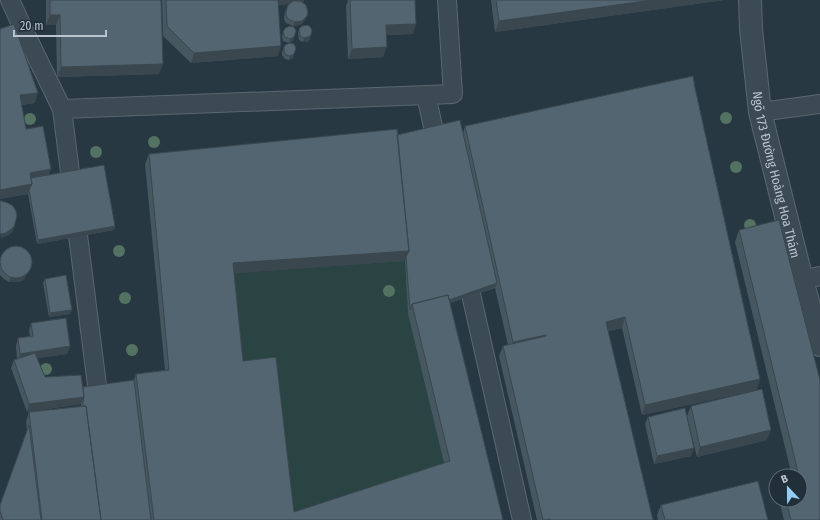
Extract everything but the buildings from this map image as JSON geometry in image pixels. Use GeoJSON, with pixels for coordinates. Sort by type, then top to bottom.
{"type":"FeatureCollection","features":[{"type":"Feature","properties":{"kind":"street","name":"Ngõ 173 Đường Hoàng Hoa Thám"},"geometry":{"type":"LineString","coordinates":[[750,0],[751,29],[760,112],[811,278],[820,345]]}},
{"type":"Feature","properties":{"kind":"lane"},"geometry":{"type":"LineString","coordinates":[[10,0],[62,109],[102,425]]}},
{"type":"Feature","properties":{"kind":"lane"},"geometry":{"type":"LineString","coordinates":[[62,109],[453,94],[447,0]]}},
{"type":"Feature","properties":{"kind":"lane"},"geometry":{"type":"LineString","coordinates":[[426,95],[442,165]]}},
{"type":"Feature","properties":{"kind":"lane"},"geometry":{"type":"LineString","coordinates":[[760,112],[820,104]]}},
{"type":"Feature","properties":{"kind":"lane"},"geometry":{"type":"LineString","coordinates":[[463,257],[522,520]]}},
{"type":"Feature","properties":{"kind":"green space"},"geometry":{"type":"Polygon","coordinates":[[[405,261],[408,314],[446,471],[290,520],[239,371],[229,274],[405,261]]]}}]}
